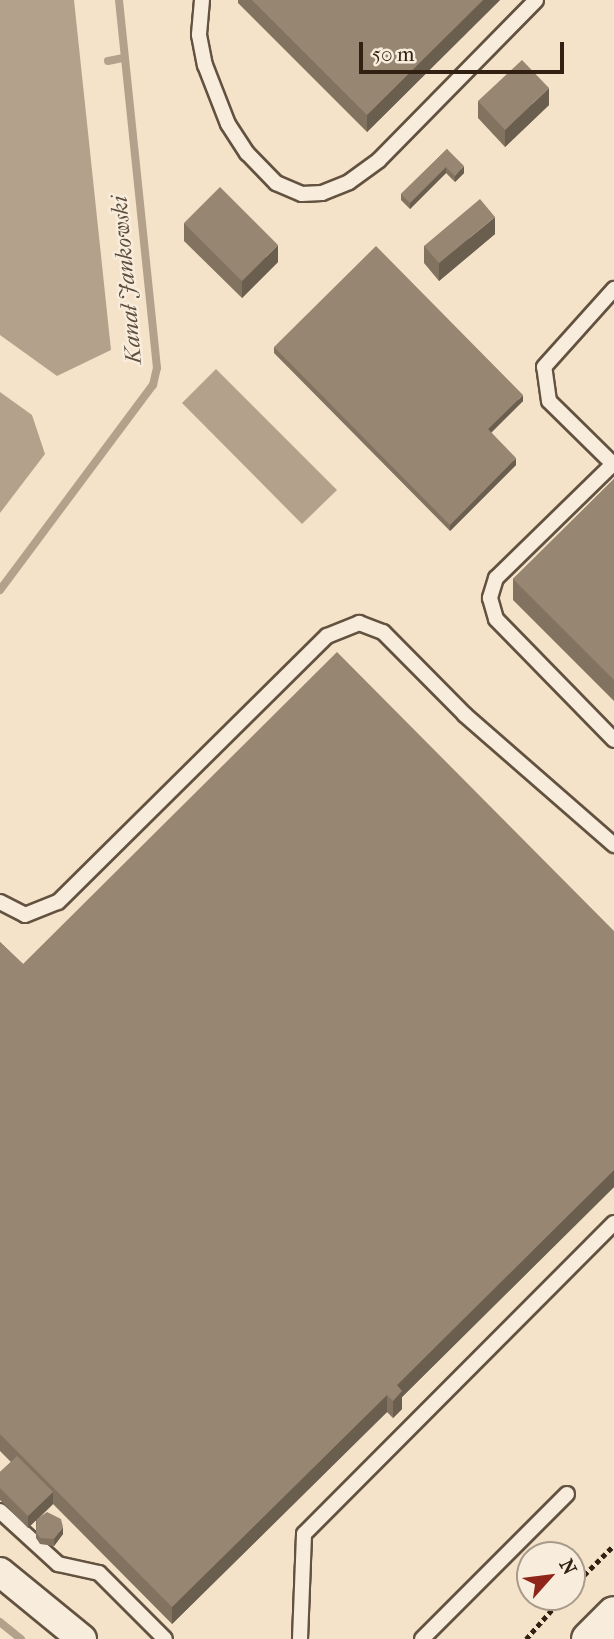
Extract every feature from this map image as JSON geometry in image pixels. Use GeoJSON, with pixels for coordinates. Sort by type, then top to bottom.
{"type":"FeatureCollection","features":[{"type":"Feature","properties":{"kind":"street"},"geometry":{"type":"LineString","coordinates":[[0,1572],[82,1639]]}},
{"type":"Feature","properties":{"kind":"street"},"geometry":{"type":"LineString","coordinates":[[589,1639],[614,1614]]}},
{"type":"Feature","properties":{"kind":"lane"},"geometry":{"type":"LineString","coordinates":[[202,0],[199,35],[205,65],[228,124],[247,153],[276,183],[302,194],[322,193],[349,182],[379,160],[536,0]]}},
{"type":"Feature","properties":{"kind":"lane"},"geometry":{"type":"LineString","coordinates":[[614,289],[544,367],[549,401],[613,463],[496,578],[489,598],[496,620],[614,740]]}},
{"type":"Feature","properties":{"kind":"lane"},"geometry":{"type":"LineString","coordinates":[[0,902],[25,915],[58,902],[327,636],[359,623],[383,632],[465,715],[614,845]]}},
{"type":"Feature","properties":{"kind":"lane"},"geometry":{"type":"LineString","coordinates":[[300,1639],[304,1534],[614,1223]]}},
{"type":"Feature","properties":{"kind":"lane"},"geometry":{"type":"LineString","coordinates":[[422,1639],[567,1494]]}},
{"type":"Feature","properties":{"kind":"lane"},"geometry":{"type":"LineString","coordinates":[[0,1511],[58,1564],[99,1573],[165,1639]]}},
{"type":"Feature","properties":{"kind":"path"},"geometry":{"type":"LineString","coordinates":[[586,1573],[614,1545]]}},
{"type":"Feature","properties":{"kind":"path"},"geometry":{"type":"LineString","coordinates":[[526,1639],[551,1611]]}},
{"type":"Feature","properties":{"kind":"shaded area"},"geometry":{"type":"Polygon","coordinates":[[[0,0],[74,0],[111,350],[57,376],[0,335],[0,0]]]}},
{"type":"Feature","properties":{"kind":"shaded area"},"geometry":{"type":"Polygon","coordinates":[[[216,369],[337,490],[302,524],[182,403],[216,369]]]}},
{"type":"Feature","properties":{"kind":"shaded area"},"geometry":{"type":"Polygon","coordinates":[[[0,392],[32,415],[45,454],[0,513],[0,392]]]}},
{"type":"Feature","properties":{"kind":"building"},"geometry":{"type":"Polygon","coordinates":[[[252,0],[483,0],[367,115],[252,0]]]}},
{"type":"Feature","properties":{"kind":"building"},"geometry":{"type":"Polygon","coordinates":[[[522,60],[549,88],[505,130],[478,101],[522,60]]]}},
{"type":"Feature","properties":{"kind":"building"},"geometry":{"type":"Polygon","coordinates":[[[447,149],[464,166],[455,176],[446,167],[410,203],[401,194],[447,149]]]}},
{"type":"Feature","properties":{"kind":"building"},"geometry":{"type":"Polygon","coordinates":[[[220,187],[278,245],[242,281],[184,223],[220,187]]]}},
{"type":"Feature","properties":{"kind":"building"},"geometry":{"type":"Polygon","coordinates":[[[480,199],[495,217],[439,263],[424,246],[480,199]]]}},
{"type":"Feature","properties":{"kind":"building"},"geometry":{"type":"Polygon","coordinates":[[[376,246],[523,395],[488,429],[516,458],[450,525],[274,347],[376,246]]]}},
{"type":"Feature","properties":{"kind":"building"},"geometry":{"type":"Polygon","coordinates":[[[614,479],[614,680],[513,579],[614,479]]]}},
{"type":"Feature","properties":{"kind":"building"},"geometry":{"type":"Polygon","coordinates":[[[337,652],[614,931],[614,1170],[397,1385],[402,1391],[393,1401],[387,1395],[172,1607],[0,1434],[0,942],[23,964],[337,652]]]}},
{"type":"Feature","properties":{"kind":"building"},"geometry":{"type":"Polygon","coordinates":[[[17,1456],[53,1492],[28,1516],[0,1488],[0,1472],[17,1456]]]}},
{"type":"Feature","properties":{"kind":"building"},"geometry":{"type":"Polygon","coordinates":[[[47,1512],[61,1519],[63,1527],[54,1539],[40,1538],[36,1532],[37,1519],[47,1512]]]}},
{"type":"Feature","properties":{"kind":"waterway","name":"Kanał Jankowski"},"geometry":{"type":"LineString","coordinates":[[0,590],[153,385],[157,368],[119,0]]}},
{"type":"Feature","properties":{"kind":"waterway"},"geometry":{"type":"LineString","coordinates":[[108,61],[124,58]]}},
{"type":"Feature","properties":{"kind":"waterway"},"geometry":{"type":"LineString","coordinates":[[0,1622],[21,1639]]}}]}
